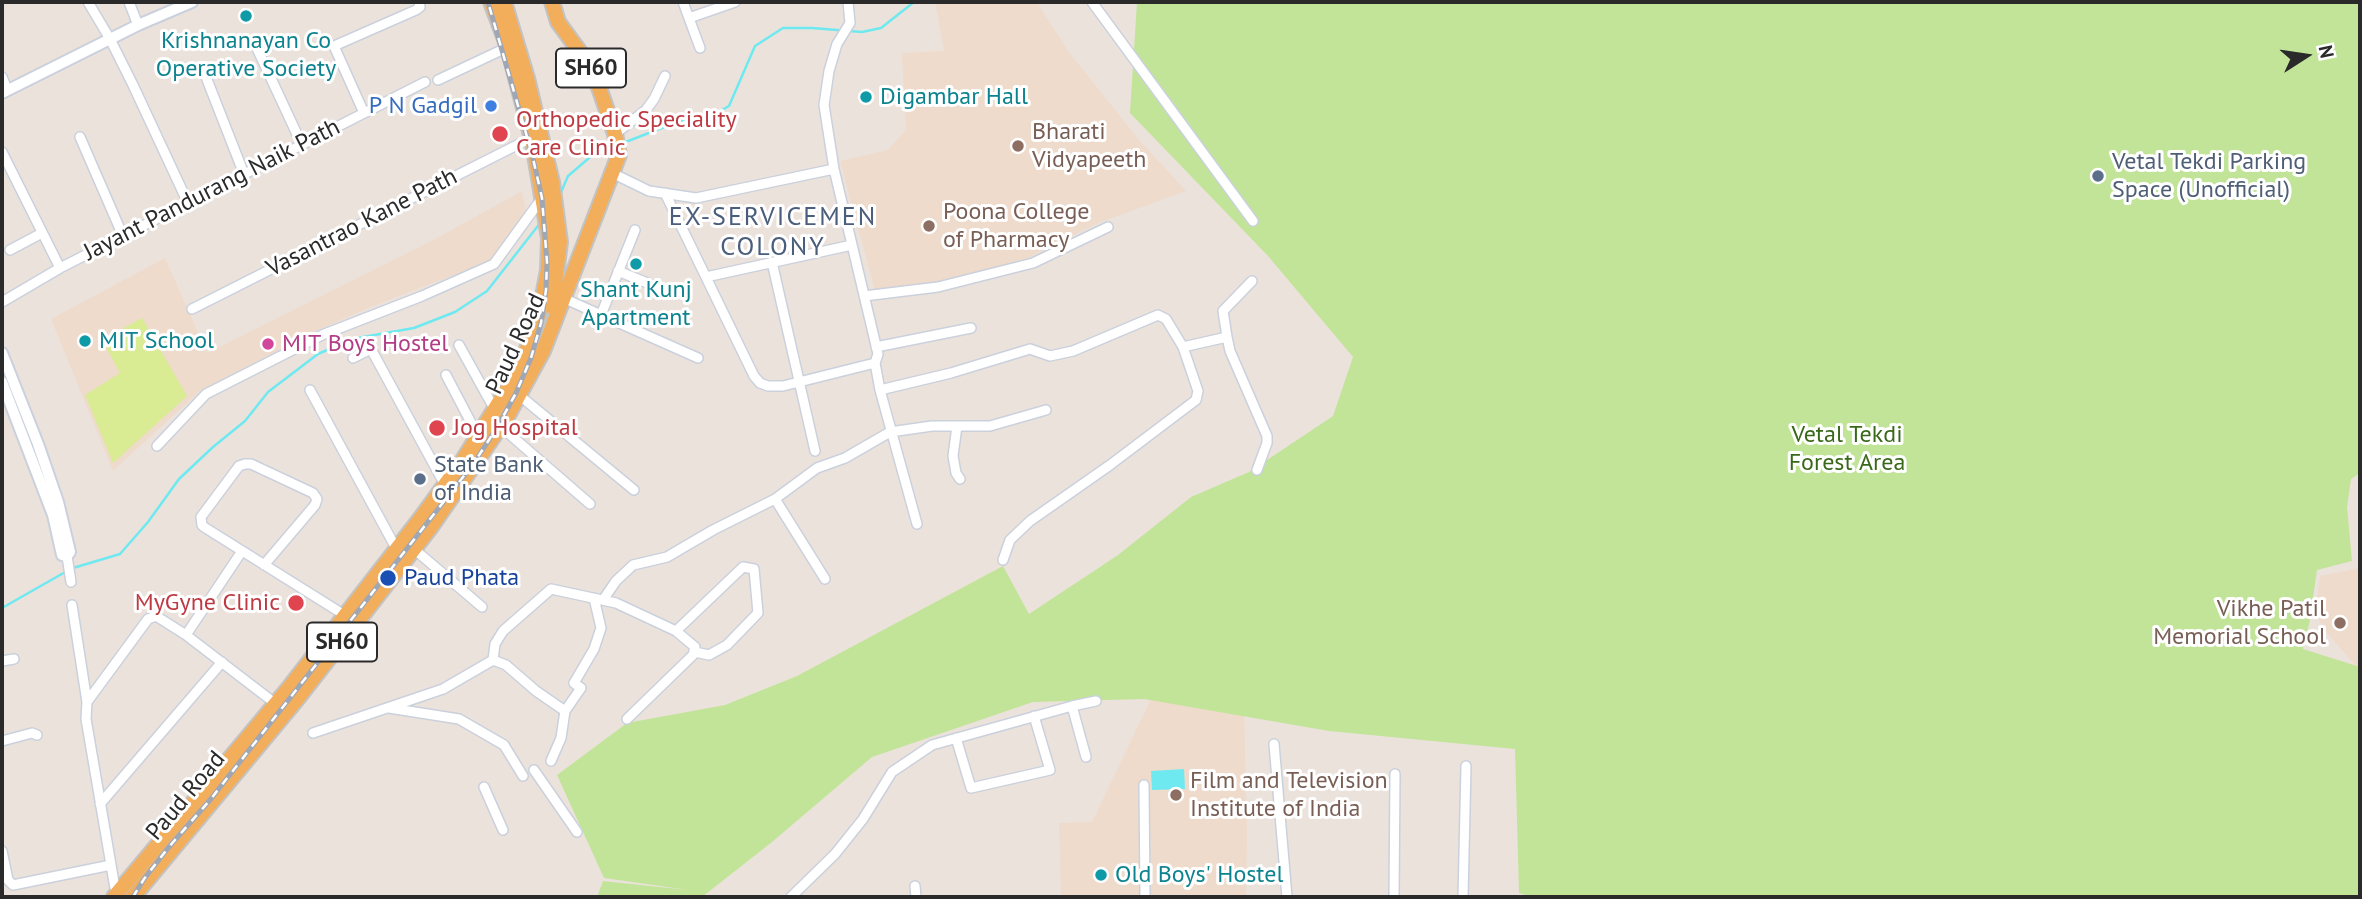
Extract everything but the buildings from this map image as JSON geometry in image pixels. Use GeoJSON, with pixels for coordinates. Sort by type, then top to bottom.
{"type":"FeatureCollection","features":[{"type":"Feature","properties":{"kind":"main road","name":"Paud Road"},"geometry":{"type":"LineString","coordinates":[[115,896],[276,704],[397,550],[445,485],[521,366],[537,321],[548,270],[552,237],[549,200],[508,47],[491,2]]}},
{"type":"Feature","properties":{"kind":"main road"},"geometry":{"type":"LineString","coordinates":[[504,2],[544,140],[549,200]]}},
{"type":"Feature","properties":{"kind":"main road","name":"SH60"},"geometry":{"type":"LineString","coordinates":[[552,2],[558,22],[593,71],[617,142]]}},
{"type":"Feature","properties":{"kind":"main road","name":"Paud Road"},"geometry":{"type":"LineString","coordinates":[[133,897],[298,698],[474,467],[543,351],[612,173],[617,142]]}},
{"type":"Feature","properties":{"kind":"main road"},"geometry":{"type":"LineString","coordinates":[[552,237],[582,250]]}},
{"type":"Feature","properties":{"kind":"street"},"geometry":{"type":"LineString","coordinates":[[88,2],[110,39],[187,203]]}},
{"type":"Feature","properties":{"kind":"street"},"geometry":{"type":"LineString","coordinates":[[129,2],[138,25]]}},
{"type":"Feature","properties":{"kind":"street"},"geometry":{"type":"LineString","coordinates":[[2,77],[4,91],[191,2]]}},
{"type":"Feature","properties":{"kind":"street"},"geometry":{"type":"LineString","coordinates":[[364,113],[334,46],[416,10],[420,7],[419,2]]}},
{"type":"Feature","properties":{"kind":"street"},"geometry":{"type":"LineString","coordinates":[[683,2],[700,48]]}},
{"type":"Feature","properties":{"kind":"street"},"geometry":{"type":"LineString","coordinates":[[689,18],[735,2]]}},
{"type":"Feature","properties":{"kind":"street"},"geometry":{"type":"LineString","coordinates":[[848,2],[850,23],[837,44],[829,71],[824,105],[834,169],[878,354],[875,363],[880,390],[917,524]]}},
{"type":"Feature","properties":{"kind":"street"},"geometry":{"type":"LineString","coordinates":[[1092,2],[1252,221]]}},
{"type":"Feature","properties":{"kind":"street"},"geometry":{"type":"LineString","coordinates":[[254,44],[302,145]]}},
{"type":"Feature","properties":{"kind":"street"},"geometry":{"type":"LineString","coordinates":[[438,80],[508,47]]}},
{"type":"Feature","properties":{"kind":"street"},"geometry":{"type":"LineString","coordinates":[[617,142],[646,110],[666,76]]}},
{"type":"Feature","properties":{"kind":"street"},"geometry":{"type":"LineString","coordinates":[[206,77],[244,174]]}},
{"type":"Feature","properties":{"kind":"street","name":"Jayant Pandurang Naik Path"},"geometry":{"type":"LineString","coordinates":[[2,302],[60,268],[425,82]]}},
{"type":"Feature","properties":{"kind":"street"},"geometry":{"type":"LineString","coordinates":[[80,136],[123,236]]}},
{"type":"Feature","properties":{"kind":"street","name":"Vasantrao Kane Path"},"geometry":{"type":"LineString","coordinates":[[192,309],[531,138]]}},
{"type":"Feature","properties":{"kind":"street"},"geometry":{"type":"LineString","coordinates":[[2,152],[60,268]]}},
{"type":"Feature","properties":{"kind":"street"},"geometry":{"type":"LineString","coordinates":[[612,173],[649,191],[696,198],[834,169]]}},
{"type":"Feature","properties":{"kind":"street"},"geometry":{"type":"LineString","coordinates":[[665,193],[754,376],[768,386],[798,382],[875,363]]}},
{"type":"Feature","properties":{"kind":"street"},"geometry":{"type":"LineString","coordinates":[[157,446],[206,394],[322,335],[422,296],[494,264],[549,200]]}},
{"type":"Feature","properties":{"kind":"street"},"geometry":{"type":"LineString","coordinates":[[864,296],[938,287],[1033,263],[1108,227]]}},
{"type":"Feature","properties":{"kind":"street"},"geometry":{"type":"LineString","coordinates":[[601,315],[635,230]]}},
{"type":"Feature","properties":{"kind":"street"},"geometry":{"type":"LineString","coordinates":[[10,250],[42,233]]}},
{"type":"Feature","properties":{"kind":"street"},"geometry":{"type":"LineString","coordinates":[[706,277],[852,245]]}},
{"type":"Feature","properties":{"kind":"street"},"geometry":{"type":"LineString","coordinates":[[772,262],[815,452]]}},
{"type":"Feature","properties":{"kind":"street"},"geometry":{"type":"LineString","coordinates":[[618,271],[657,286]]}},
{"type":"Feature","properties":{"kind":"street"},"geometry":{"type":"LineString","coordinates":[[1252,281],[1223,311],[1230,351],[1267,436],[1257,470]]}},
{"type":"Feature","properties":{"kind":"street"},"geometry":{"type":"LineString","coordinates":[[563,298],[698,358]]}},
{"type":"Feature","properties":{"kind":"street"},"geometry":{"type":"LineString","coordinates":[[880,390],[951,373],[1030,349],[1050,356],[1073,351],[1158,315],[1166,319],[1184,347],[1198,391],[1196,400],[1110,465],[1030,520],[1010,540],[1003,561]]}},
{"type":"Feature","properties":{"kind":"street"},"geometry":{"type":"LineString","coordinates":[[876,347],[971,328]]}},
{"type":"Feature","properties":{"kind":"street"},"geometry":{"type":"LineString","coordinates":[[1184,347],[1227,337]]}},
{"type":"Feature","properties":{"kind":"street"},"geometry":{"type":"LineString","coordinates":[[459,345],[495,410]]}},
{"type":"Feature","properties":{"kind":"street"},"geometry":{"type":"LineString","coordinates":[[353,358],[371,349],[445,485]]}},
{"type":"Feature","properties":{"kind":"street"},"geometry":{"type":"LineString","coordinates":[[2,353],[58,502],[70,552],[69,569],[62,555],[53,515],[3,386]]}},
{"type":"Feature","properties":{"kind":"street"},"geometry":{"type":"LineString","coordinates":[[446,374],[478,436]]}},
{"type":"Feature","properties":{"kind":"street"},"geometry":{"type":"LineString","coordinates":[[310,390],[397,550]]}},
{"type":"Feature","properties":{"kind":"street"},"geometry":{"type":"LineString","coordinates":[[519,395],[634,490]]}},
{"type":"Feature","properties":{"kind":"street"},"geometry":{"type":"LineString","coordinates":[[551,761],[561,738],[565,711],[581,688],[574,683],[594,649],[601,628],[599,599],[633,565],[667,557],[775,499],[817,468],[845,458],[890,432],[924,426],[990,426],[1046,410]]}},
{"type":"Feature","properties":{"kind":"street"},"geometry":{"type":"LineString","coordinates":[[500,426],[590,504]]}},
{"type":"Feature","properties":{"kind":"street"},"geometry":{"type":"LineString","coordinates":[[957,426],[953,456],[960,479]]}},
{"type":"Feature","properties":{"kind":"street"},"geometry":{"type":"LineString","coordinates":[[264,565],[315,505],[317,499],[313,493],[248,464],[239,466],[200,519],[204,527],[264,565],[346,616]]}},
{"type":"Feature","properties":{"kind":"street"},"geometry":{"type":"LineString","coordinates":[[775,499],[825,579]]}},
{"type":"Feature","properties":{"kind":"street"},"geometry":{"type":"LineString","coordinates":[[414,549],[482,607]]}},
{"type":"Feature","properties":{"kind":"street"},"geometry":{"type":"LineString","coordinates":[[186,635],[242,551]]}},
{"type":"Feature","properties":{"kind":"street"},"geometry":{"type":"LineString","coordinates":[[676,631],[743,567],[754,569],[758,613],[727,645],[709,654],[695,652]]}},
{"type":"Feature","properties":{"kind":"street"},"geometry":{"type":"LineString","coordinates":[[494,660],[495,644],[503,631],[551,589],[616,603],[676,631],[695,647],[695,652]]}},
{"type":"Feature","properties":{"kind":"street"},"geometry":{"type":"LineString","coordinates":[[72,605],[87,702],[86,719],[115,896]]}},
{"type":"Feature","properties":{"kind":"street"},"geometry":{"type":"LineString","coordinates":[[87,702],[148,619],[153,616],[159,617],[186,635],[276,704]]}},
{"type":"Feature","properties":{"kind":"street"},"geometry":{"type":"LineString","coordinates":[[627,719],[695,652]]}},
{"type":"Feature","properties":{"kind":"street"},"geometry":{"type":"LineString","coordinates":[[2,661],[14,659]]}},
{"type":"Feature","properties":{"kind":"street"},"geometry":{"type":"LineString","coordinates":[[313,733],[443,689],[494,660]]}},
{"type":"Feature","properties":{"kind":"street"},"geometry":{"type":"LineString","coordinates":[[494,660],[506,665],[565,711]]}},
{"type":"Feature","properties":{"kind":"street"},"geometry":{"type":"LineString","coordinates":[[100,804],[222,662]]}},
{"type":"Feature","properties":{"kind":"street"},"geometry":{"type":"LineString","coordinates":[[791,897],[835,854],[863,819],[892,772],[932,745],[1096,701]]}},
{"type":"Feature","properties":{"kind":"street"},"geometry":{"type":"LineString","coordinates":[[1072,706],[1086,757]]}},
{"type":"Feature","properties":{"kind":"street"},"geometry":{"type":"LineString","coordinates":[[385,708],[459,719],[504,745],[523,776]]}},
{"type":"Feature","properties":{"kind":"street"},"geometry":{"type":"LineString","coordinates":[[956,738],[971,788],[1050,769],[1034,716]]}},
{"type":"Feature","properties":{"kind":"street"},"geometry":{"type":"LineString","coordinates":[[2,741],[32,733],[37,735]]}},
{"type":"Feature","properties":{"kind":"street"},"geometry":{"type":"LineString","coordinates":[[1274,744],[1287,897]]}},
{"type":"Feature","properties":{"kind":"street"},"geometry":{"type":"LineString","coordinates":[[1463,897],[1466,766]]}},
{"type":"Feature","properties":{"kind":"street"},"geometry":{"type":"LineString","coordinates":[[534,770],[577,832]]}},
{"type":"Feature","properties":{"kind":"street"},"geometry":{"type":"LineString","coordinates":[[1394,897],[1395,774]]}},
{"type":"Feature","properties":{"kind":"street"},"geometry":{"type":"LineString","coordinates":[[1144,785],[1145,897]]}},
{"type":"Feature","properties":{"kind":"street"},"geometry":{"type":"LineString","coordinates":[[484,787],[503,830]]}},
{"type":"Feature","properties":{"kind":"street"},"geometry":{"type":"LineString","coordinates":[[2,851],[14,897]]}},
{"type":"Feature","properties":{"kind":"street"},"geometry":{"type":"LineString","coordinates":[[11,885],[111,865]]}},
{"type":"Feature","properties":{"kind":"street"},"geometry":{"type":"LineString","coordinates":[[915,886],[916,897]]}},
{"type":"Feature","properties":{"kind":"shaded area","name":"Bharati Vidyapeeth"},"geometry":{"type":"Polygon","coordinates":[[[935,2],[1037,2],[1068,51],[1140,141],[1186,191],[1098,223],[1016,264],[877,298],[840,161],[888,150],[906,130],[902,53],[944,51],[935,2]]]}},
{"type":"Feature","properties":{"kind":"shaded area"},"geometry":{"type":"Polygon","coordinates":[[[522,191],[526,212],[490,261],[318,330],[201,390],[113,471],[51,319],[165,258],[207,353],[437,238],[522,191]]]}},
{"type":"Feature","properties":{"kind":"shaded area","name":"Vikhe Patil Memorial School"},"geometry":{"type":"Polygon","coordinates":[[[2360,568],[2360,667],[2355,665],[2326,632],[2315,614],[2320,576],[2360,568]]]}},
{"type":"Feature","properties":{"kind":"shaded area","name":"Film and Television Institute of India"},"geometry":{"type":"Polygon","coordinates":[[[1151,699],[1244,711],[1246,897],[1061,897],[1059,823],[1092,822],[1151,699]]]}},
{"type":"Feature","properties":{"kind":"green space","name":"Vetal Tekdi Forest Area"},"geometry":{"type":"Polygon","coordinates":[[[1137,2],[2360,2],[2360,473],[2351,479],[2347,507],[2352,561],[2317,570],[2303,649],[2360,667],[2360,897],[1532,897],[1519,893],[1515,749],[1329,731],[1144,699],[1033,702],[872,757],[702,897],[597,897],[603,881],[688,890],[604,878],[557,775],[627,723],[725,705],[797,676],[1003,566],[1029,614],[1118,555],[1191,497],[1249,472],[1333,416],[1353,357],[1268,256],[1130,113],[1137,2]]]}},
{"type":"Feature","properties":{"kind":"green space"},"geometry":{"type":"Polygon","coordinates":[[[142,318],[187,396],[113,463],[85,395],[120,373],[102,340],[142,318]]]}},
{"type":"Feature","properties":{"kind":"water"},"geometry":{"type":"Polygon","coordinates":[[[1184,769],[1185,789],[1152,790],[1151,771],[1184,769]]]}},
{"type":"Feature","properties":{"kind":"waterway"},"geometry":{"type":"LineString","coordinates":[[623,143],[685,119],[706,119],[729,106],[755,46],[783,28],[862,32],[881,28],[914,2]]}},
{"type":"Feature","properties":{"kind":"waterway"},"geometry":{"type":"LineString","coordinates":[[559,197],[568,176],[596,152],[613,146]]}},
{"type":"Feature","properties":{"kind":"waterway"},"geometry":{"type":"LineString","coordinates":[[73,568],[120,554],[148,522],[179,479],[245,421],[268,392],[318,354],[352,339],[414,328],[455,312],[487,291],[541,222]]}},
{"type":"Feature","properties":{"kind":"waterway"},"geometry":{"type":"LineString","coordinates":[[2,608],[67,571]]}},
{"type":"Feature","properties":{"kind":"railway"},"geometry":{"type":"LineString","coordinates":[[133,897],[168,848],[210,800],[474,463],[516,393],[531,358],[541,323],[546,290],[547,262],[542,198],[488,2]]}},
{"type":"Feature","properties":{"kind":"place","name":"Krishnanayan Co Operative Society"},"geometry":{"type":"Point","coordinates":[246,16]}},
{"type":"Feature","properties":{"kind":"place","name":"Digambar Hall"},"geometry":{"type":"Point","coordinates":[866,97]}},
{"type":"Feature","properties":{"kind":"place","name":"P N Gadgil"},"geometry":{"type":"Point","coordinates":[491,106]}},
{"type":"Feature","properties":{"kind":"place","name":"Orthopedic Speciality Care Clinic"},"geometry":{"type":"Point","coordinates":[500,134]}},
{"type":"Feature","properties":{"kind":"place","name":"Bharati Vidyapeeth"},"geometry":{"type":"Point","coordinates":[1018,146]}},
{"type":"Feature","properties":{"kind":"place","name":"Vetal Tekdi Parking Space (Unofficial)"},"geometry":{"type":"Point","coordinates":[2098,176]}},
{"type":"Feature","properties":{"kind":"place","name":"Poona College of Pharmacy"},"geometry":{"type":"Point","coordinates":[929,226]}},
{"type":"Feature","properties":{"kind":"place","name":"Shant Kunj Apartment"},"geometry":{"type":"Point","coordinates":[636,264]}},
{"type":"Feature","properties":{"kind":"place","name":"MIT School"},"geometry":{"type":"Point","coordinates":[85,341]}},
{"type":"Feature","properties":{"kind":"place","name":"MIT Boys Hostel"},"geometry":{"type":"Point","coordinates":[268,344]}},
{"type":"Feature","properties":{"kind":"place","name":"Jog Hospital"},"geometry":{"type":"Point","coordinates":[437,428]}},
{"type":"Feature","properties":{"kind":"place","name":"State Bank of India"},"geometry":{"type":"Point","coordinates":[420,479]}},
{"type":"Feature","properties":{"kind":"place","name":"Paud Phata"},"geometry":{"type":"Point","coordinates":[388,578]}},
{"type":"Feature","properties":{"kind":"place","name":"MyGyne Clinic"},"geometry":{"type":"Point","coordinates":[296,603]}},
{"type":"Feature","properties":{"kind":"place","name":"Vikhe Patil Memorial School"},"geometry":{"type":"Point","coordinates":[2340,623]}},
{"type":"Feature","properties":{"kind":"place","name":"Film and Television Institute of India"},"geometry":{"type":"Point","coordinates":[1176,795]}},
{"type":"Feature","properties":{"kind":"place","name":"Old Boys' Hostel"},"geometry":{"type":"Point","coordinates":[1101,875]}},
{"type":"Feature","properties":{"kind":"district","name":"EX-SERVICEMEN COLONY"},"geometry":{"type":"Point","coordinates":[773,233]}}]}
